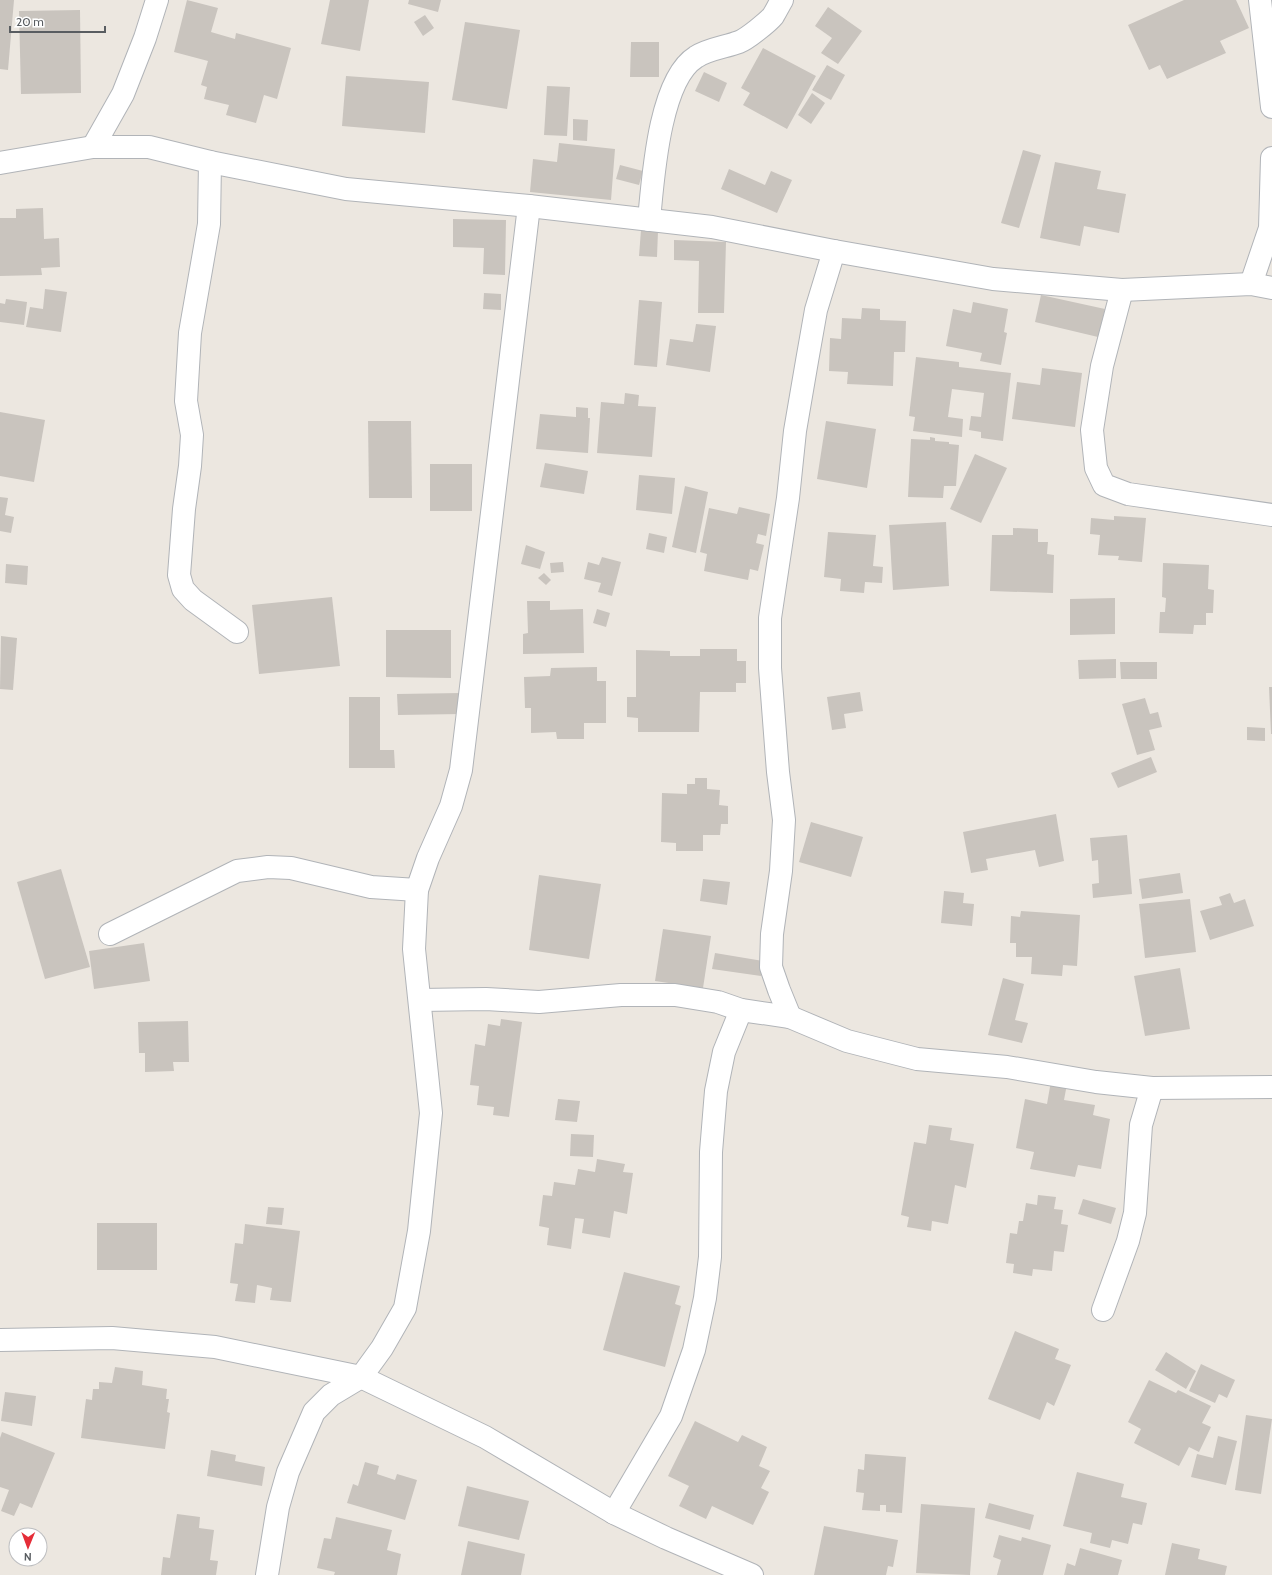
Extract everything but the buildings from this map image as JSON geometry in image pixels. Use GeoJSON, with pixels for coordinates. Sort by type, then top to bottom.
{"type":"FeatureCollection","features":[{"type":"Feature","properties":{"kind":"street"},"geometry":{"type":"LineString","coordinates":[[93,147],[123,94],[146,38],[157,0]]}},
{"type":"Feature","properties":{"kind":"street"},"geometry":{"type":"LineString","coordinates":[[650,220],[655,155],[664,115],[677,79],[686,64],[697,56],[742,41],[772,17],[782,0]]}},
{"type":"Feature","properties":{"kind":"street"},"geometry":{"type":"LineString","coordinates":[[1260,0],[1272,107]]}},
{"type":"Feature","properties":{"kind":"street"},"geometry":{"type":"LineString","coordinates":[[0,163],[93,147],[149,147],[210,162],[346,189],[529,206],[712,227],[834,251],[993,279],[1122,290],[1251,284],[1272,288]]}},
{"type":"Feature","properties":{"kind":"street"},"geometry":{"type":"LineString","coordinates":[[1251,284],[1270,228],[1272,158]]}},
{"type":"Feature","properties":{"kind":"street"},"geometry":{"type":"LineString","coordinates":[[210,162],[209,224],[190,334],[186,401],[192,435],[179,575],[183,589],[193,600],[237,632]]}},
{"type":"Feature","properties":{"kind":"street"},"geometry":{"type":"LineString","coordinates":[[267,1575],[278,1508],[288,1472],[314,1412],[331,1395],[361,1377],[382,1348],[405,1308],[419,1231],[431,1113],[414,949],[417,890],[428,858],[451,806],[461,770],[529,206]]}},
{"type":"Feature","properties":{"kind":"street"},"geometry":{"type":"LineString","coordinates":[[790,1017],[771,967],[772,934],[781,871],[784,820],[778,772],[770,668],[770,618],[806,361],[816,310],[834,251]]}},
{"type":"Feature","properties":{"kind":"street"},"geometry":{"type":"LineString","coordinates":[[1122,290],[1102,366],[1092,430],[1096,468],[1104,485],[1128,494],[1272,515]]}},
{"type":"Feature","properties":{"kind":"street"},"geometry":{"type":"LineString","coordinates":[[110,934],[238,871],[268,866],[291,868],[371,887],[417,890]]}},
{"type":"Feature","properties":{"kind":"street"},"geometry":{"type":"LineString","coordinates":[[420,1000],[486,999],[539,1002],[621,996],[675,995],[718,1002],[741,1010],[790,1017],[847,1041],[917,1059],[1007,1067],[1096,1082],[1152,1088],[1272,1087]]}},
{"type":"Feature","properties":{"kind":"street"},"geometry":{"type":"LineString","coordinates":[[614,1513],[671,1416],[694,1350],[705,1298],[710,1257],[711,1152],[716,1092],[724,1052],[741,1010]]}},
{"type":"Feature","properties":{"kind":"street"},"geometry":{"type":"LineString","coordinates":[[1103,1310],[1128,1241],[1134,1213],[1141,1125],[1152,1088]]}},
{"type":"Feature","properties":{"kind":"street"},"geometry":{"type":"LineString","coordinates":[[0,1340],[112,1338],[215,1347],[361,1377],[485,1437],[614,1513],[666,1538],[752,1575]]}}]}
